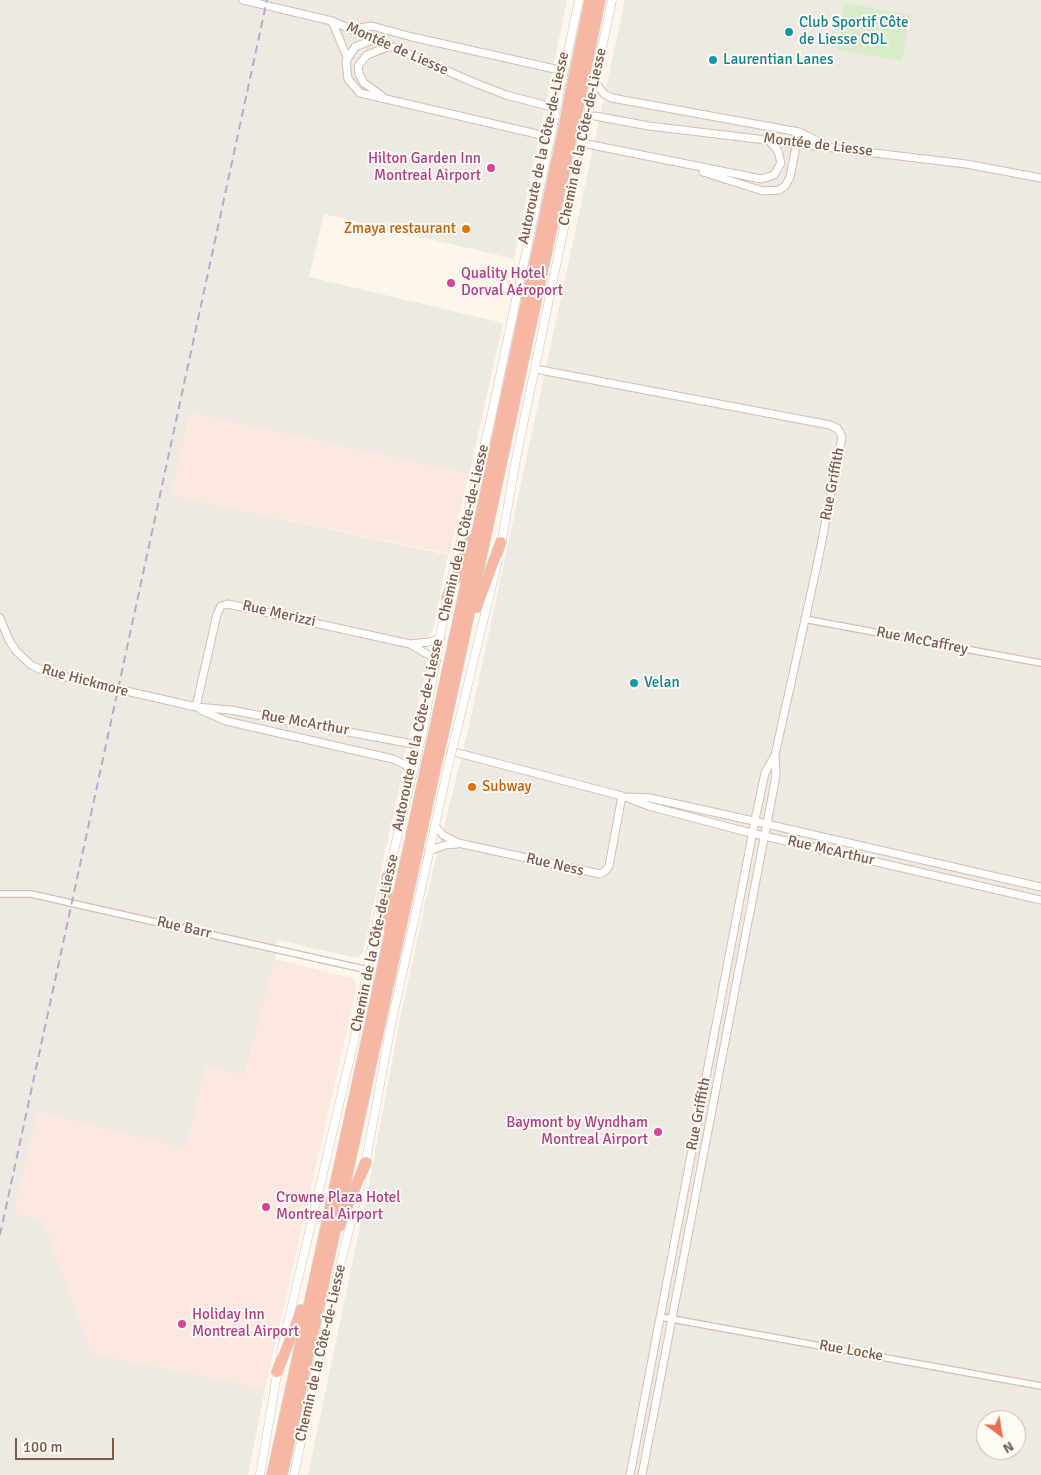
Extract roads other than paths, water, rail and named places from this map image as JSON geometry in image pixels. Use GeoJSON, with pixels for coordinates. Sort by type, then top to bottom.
{"type":"FeatureCollection","features":[{"type":"Feature","properties":{"kind":"highway","name":"Autoroute de la Côte-de-Liesse"},"geometry":{"type":"LineString","coordinates":[[575,97],[590,0]]}},
{"type":"Feature","properties":{"kind":"highway","name":"Autoroute de la Côte-de-Liesse"},"geometry":{"type":"LineString","coordinates":[[282,1475],[432,764],[487,491],[575,97],[600,0]]}},
{"type":"Feature","properties":{"kind":"highway","name":"Autoroute de la Côte-de-Liesse"},"geometry":{"type":"LineString","coordinates":[[438,734],[462,648],[568,128]]}},
{"type":"Feature","properties":{"kind":"highway"},"geometry":{"type":"LineString","coordinates":[[447,598],[462,564],[487,491]]}},
{"type":"Feature","properties":{"kind":"highway"},"geometry":{"type":"LineString","coordinates":[[462,648],[501,542]]}},
{"type":"Feature","properties":{"kind":"highway","name":"Autoroute de la Côte-de-Liesse"},"geometry":{"type":"LineString","coordinates":[[272,1475],[386,950],[432,764]]}},
{"type":"Feature","properties":{"kind":"highway"},"geometry":{"type":"LineString","coordinates":[[386,950],[387,877]]}},
{"type":"Feature","properties":{"kind":"highway"},"geometry":{"type":"LineString","coordinates":[[324,1275],[351,1196],[366,1162]]}},
{"type":"Feature","properties":{"kind":"highway"},"geometry":{"type":"LineString","coordinates":[[277,1372],[292,1338],[317,1264]]}},
{"type":"Feature","properties":{"kind":"main road","name":"Chemin de la Côte-de-Liesse"},"geometry":{"type":"LineString","coordinates":[[260,1475],[277,1372],[354,1041],[387,877],[414,772],[437,660],[447,598],[489,427],[579,0]]}},
{"type":"Feature","properties":{"kind":"main road","name":"Chemin de la Côte-de-Liesse"},"geometry":{"type":"LineString","coordinates":[[294,1475],[328,1313],[366,1162],[391,1025],[429,851],[501,542],[534,369],[612,0]]}},
{"type":"Feature","properties":{"kind":"street","name":"Montée de Liesse"},"geometry":{"type":"LineString","coordinates":[[243,0],[332,21],[489,88],[548,106]]}},
{"type":"Feature","properties":{"kind":"street"},"geometry":{"type":"LineString","coordinates":[[332,21],[347,57],[346,72],[353,87],[365,95],[383,97],[550,137]]}},
{"type":"Feature","properties":{"kind":"street"},"geometry":{"type":"LineString","coordinates":[[352,29],[369,25],[412,37],[564,71]]}},
{"type":"Feature","properties":{"kind":"street"},"geometry":{"type":"LineString","coordinates":[[347,57],[355,47],[374,39]]}},
{"type":"Feature","properties":{"kind":"street"},"geometry":{"type":"LineString","coordinates":[[383,97],[364,83],[359,76],[358,68],[365,56],[390,46]]}},
{"type":"Feature","properties":{"kind":"street"},"geometry":{"type":"LineString","coordinates":[[595,82],[604,94],[612,98],[799,132],[829,146]]}},
{"type":"Feature","properties":{"kind":"street","name":"Montée de Liesse"},"geometry":{"type":"LineString","coordinates":[[595,116],[649,126],[797,142],[966,164],[1041,178]]}},
{"type":"Feature","properties":{"kind":"street"},"geometry":{"type":"LineString","coordinates":[[682,164],[736,184],[774,192],[783,188],[788,180],[799,132]]}},
{"type":"Feature","properties":{"kind":"street"},"geometry":{"type":"LineString","coordinates":[[582,143],[752,178],[765,179],[776,173],[781,163],[778,151],[768,139]]}},
{"type":"Feature","properties":{"kind":"street","name":"Rue Griffith"},"geometry":{"type":"LineString","coordinates":[[534,369],[830,426],[838,429],[841,435],[818,561],[775,754],[765,774],[752,834],[630,1475]]}},
{"type":"Feature","properties":{"kind":"street","name":"Rue Merizzi"},"geometry":{"type":"LineString","coordinates":[[196,708],[217,614],[225,604],[243,605],[410,644],[437,660]]}},
{"type":"Feature","properties":{"kind":"street","name":"Rue Hickmore"},"geometry":{"type":"LineString","coordinates":[[0,618],[13,647],[36,668],[63,677],[196,708]]}},
{"type":"Feature","properties":{"kind":"street","name":"Rue McCaffrey"},"geometry":{"type":"LineString","coordinates":[[804,619],[1041,663]]}},
{"type":"Feature","properties":{"kind":"street","name":"Rue Merizzi"},"geometry":{"type":"LineString","coordinates":[[410,644],[440,639]]}},
{"type":"Feature","properties":{"kind":"street"},"geometry":{"type":"LineString","coordinates":[[196,708],[226,721],[393,759],[404,764],[414,772]]}},
{"type":"Feature","properties":{"kind":"street","name":"Rue McArthur"},"geometry":{"type":"LineString","coordinates":[[196,708],[230,710],[413,744]]}},
{"type":"Feature","properties":{"kind":"street","name":"Rue McArthur"},"geometry":{"type":"LineString","coordinates":[[458,753],[622,796],[649,806],[752,834],[1041,900]]}},
{"type":"Feature","properties":{"kind":"street","name":"Rue Griffith"},"geometry":{"type":"LineString","coordinates":[[642,1475],[765,836],[776,776],[775,754]]}},
{"type":"Feature","properties":{"kind":"street","name":"Rue McArthur"},"geometry":{"type":"LineString","coordinates":[[622,796],[650,798],[755,821],[1041,888]]}},
{"type":"Feature","properties":{"kind":"street","name":"Rue Ness"},"geometry":{"type":"LineString","coordinates":[[429,851],[445,845],[458,844],[583,872],[603,873],[609,866],[622,796]]}},
{"type":"Feature","properties":{"kind":"street","name":"Rue Ness"},"geometry":{"type":"LineString","coordinates":[[435,826],[443,835],[458,844]]}},
{"type":"Feature","properties":{"kind":"street","name":"Rue Barr"},"geometry":{"type":"LineString","coordinates":[[0,894],[31,894],[368,970]]}},
{"type":"Feature","properties":{"kind":"street"},"geometry":{"type":"LineString","coordinates":[[691,1158],[702,1160]]}},
{"type":"Feature","properties":{"kind":"street"},"geometry":{"type":"LineString","coordinates":[[682,1206],[693,1209]]}},
{"type":"Feature","properties":{"kind":"street","name":"Rue Locke"},"geometry":{"type":"LineString","coordinates":[[661,1317],[1041,1386]]}},
{"type":"Feature","properties":{"kind":"tunnel"},"geometry":{"type":"LineString","coordinates":[[416,744],[456,753]]}},
{"type":"Feature","properties":{"kind":"railway"},"geometry":{"type":"LineString","coordinates":[[0,1235],[267,0]]}},
{"type":"Feature","properties":{"kind":"place","name":"Club Sportif Côte de Liesse CDL"},"geometry":{"type":"Point","coordinates":[789,32]}},
{"type":"Feature","properties":{"kind":"place","name":"Laurentian Lanes"},"geometry":{"type":"Point","coordinates":[713,60]}},
{"type":"Feature","properties":{"kind":"place","name":"Hilton Garden Inn Montreal Airport"},"geometry":{"type":"Point","coordinates":[491,168]}},
{"type":"Feature","properties":{"kind":"place","name":"Zmaya restaurant"},"geometry":{"type":"Point","coordinates":[466,229]}},
{"type":"Feature","properties":{"kind":"place","name":"Quality Hotel Dorval Aéroport"},"geometry":{"type":"Point","coordinates":[451,283]}},
{"type":"Feature","properties":{"kind":"place","name":"Velan"},"geometry":{"type":"Point","coordinates":[634,683]}},
{"type":"Feature","properties":{"kind":"place","name":"Subway"},"geometry":{"type":"Point","coordinates":[472,787]}},
{"type":"Feature","properties":{"kind":"place","name":"Baymont by Wyndham Montreal Airport"},"geometry":{"type":"Point","coordinates":[658,1132]}},
{"type":"Feature","properties":{"kind":"place","name":"Crowne Plaza Hotel Montreal Airport"},"geometry":{"type":"Point","coordinates":[266,1207]}},
{"type":"Feature","properties":{"kind":"place","name":"Holiday Inn Montreal Airport"},"geometry":{"type":"Point","coordinates":[182,1324]}}]}
